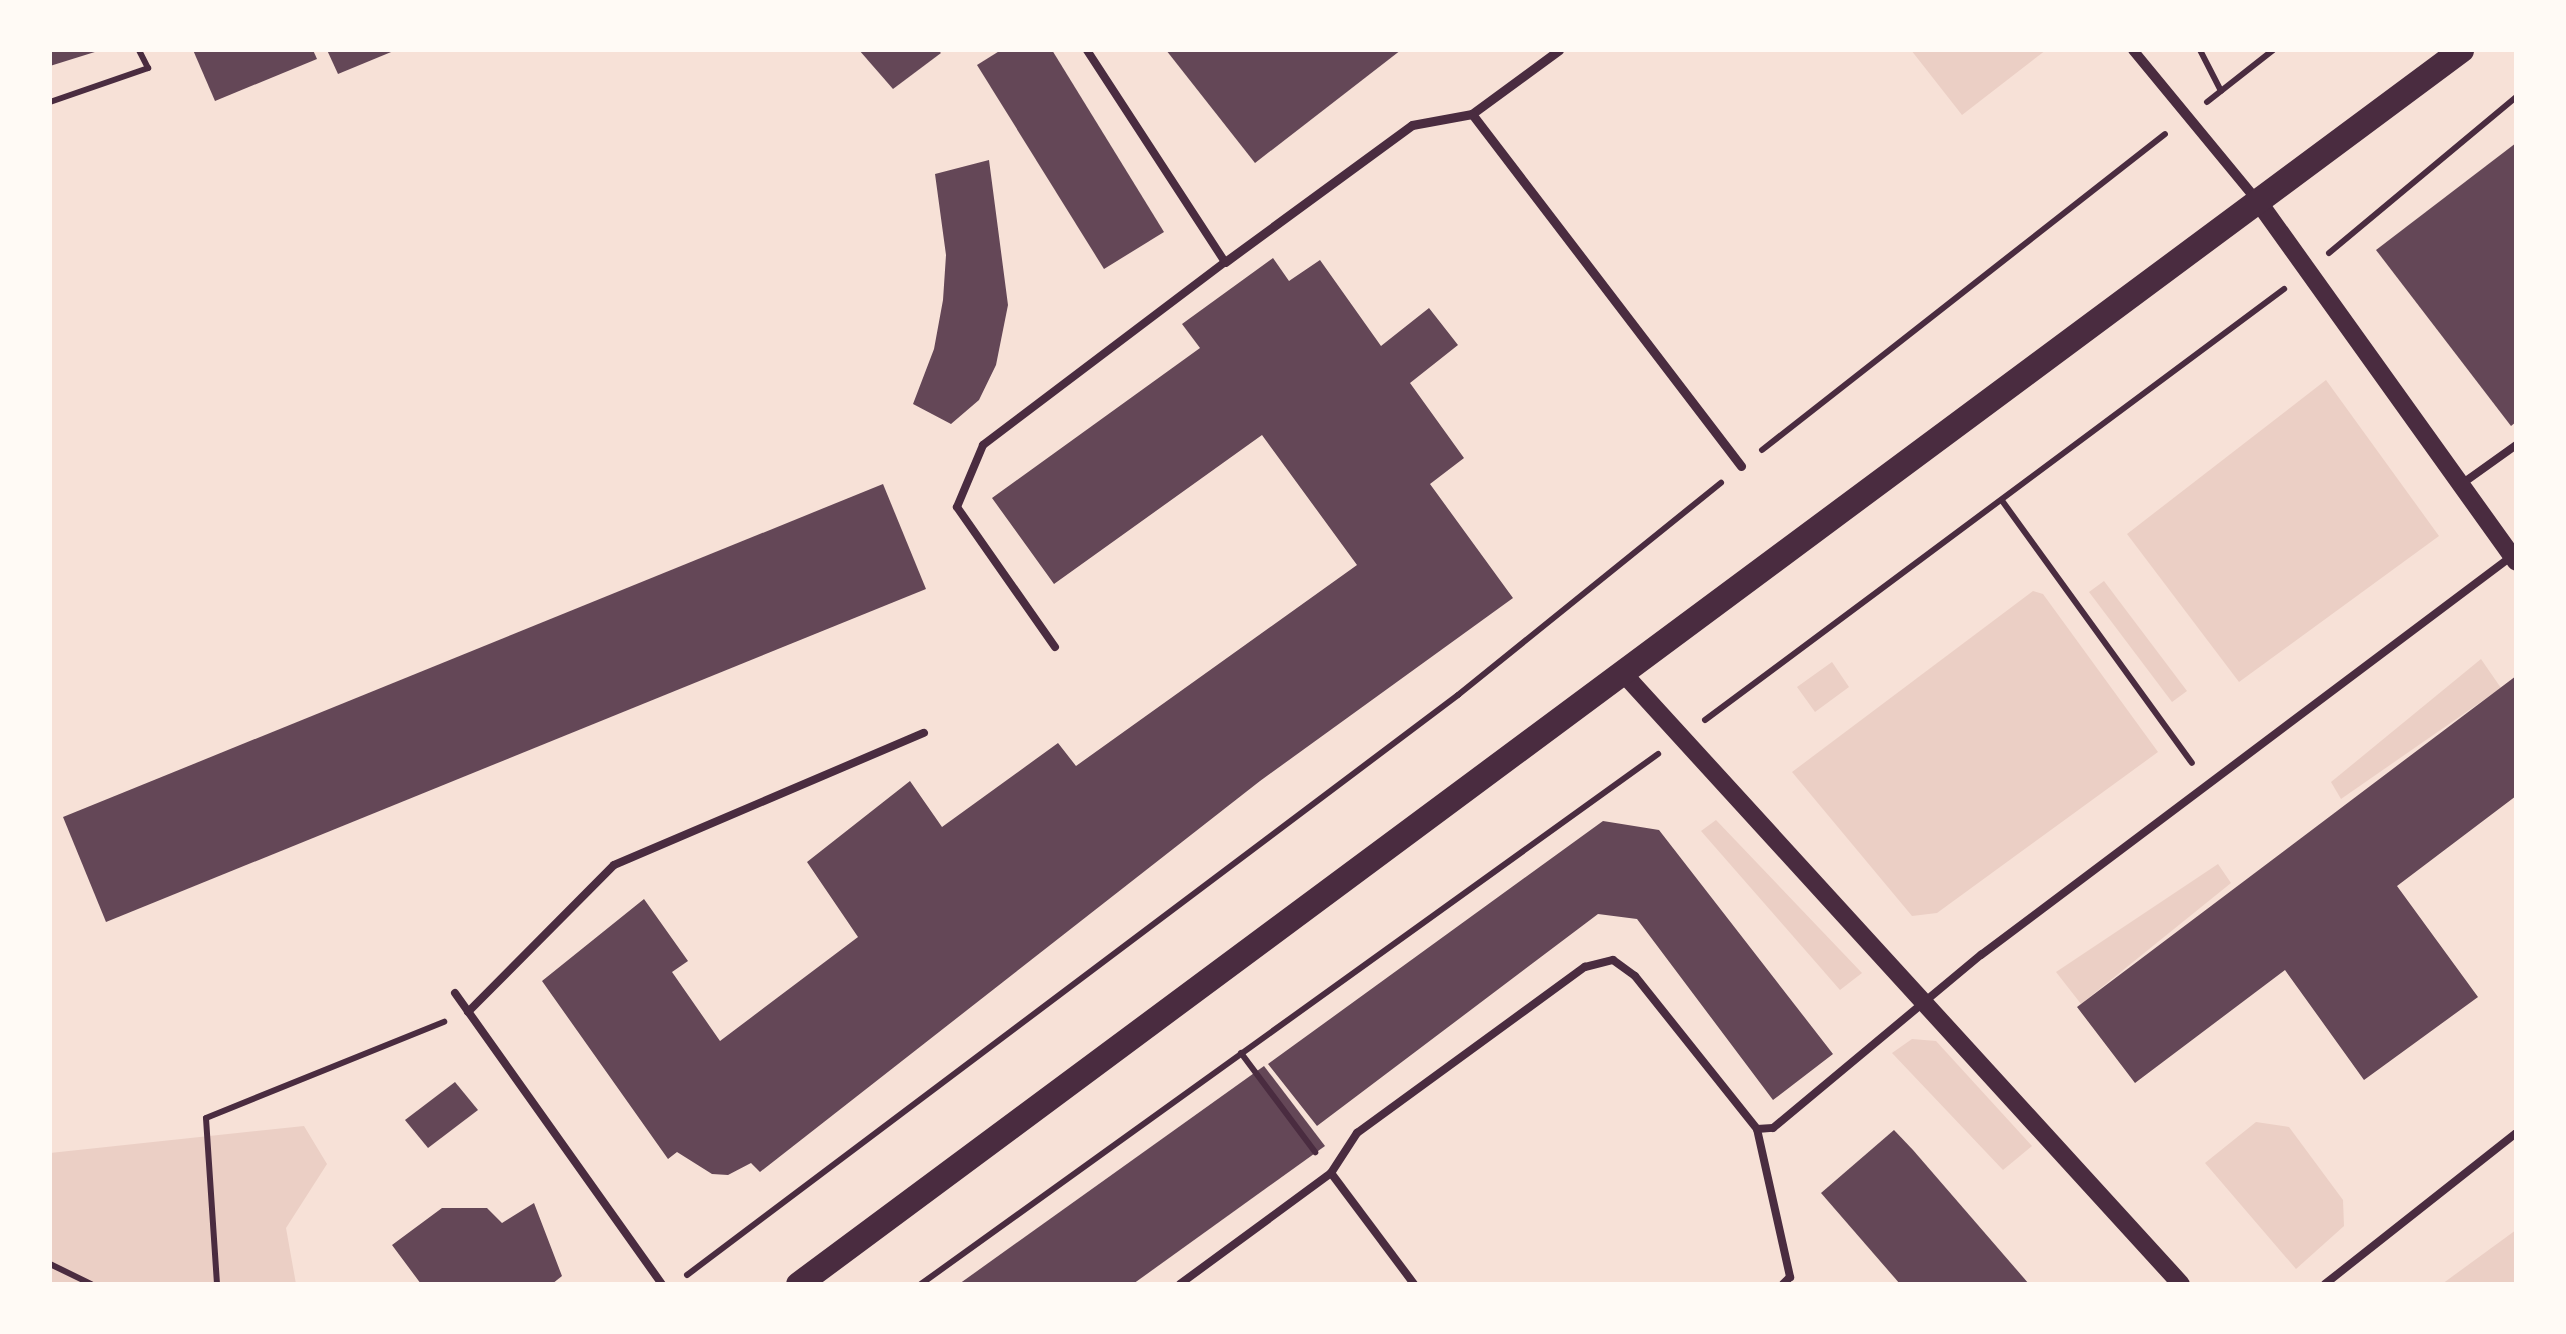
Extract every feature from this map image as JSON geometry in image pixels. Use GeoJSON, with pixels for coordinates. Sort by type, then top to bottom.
{"type":"FeatureCollection","features":[{"type":"Feature","properties":{"kind":"main road"},"geometry":{"type":"LineString","coordinates":[[798,1284],[2260,204],[2461,50]]}},
{"type":"Feature","properties":{"kind":"street"},"geometry":{"type":"LineString","coordinates":[[1224,262],[1412,124],[1472,114],[1559,50]]}},
{"type":"Feature","properties":{"kind":"street"},"geometry":{"type":"LineString","coordinates":[[2133,50],[2260,204],[2514,559]]}},
{"type":"Feature","properties":{"kind":"street"},"geometry":{"type":"LineString","coordinates":[[1472,114],[1741,466]]}},
{"type":"Feature","properties":{"kind":"street"},"geometry":{"type":"LineString","coordinates":[[1623,673],[1929,1002],[2181,1284]]}},
{"type":"Feature","properties":{"kind":"lane"},"geometry":{"type":"LineString","coordinates":[[1055,647],[957,508],[983,445],[1224,262],[1087,50]]}},
{"type":"Feature","properties":{"kind":"lane"},"geometry":{"type":"LineString","coordinates":[[2461,484],[2516,445]]}},
{"type":"Feature","properties":{"kind":"lane"},"geometry":{"type":"LineString","coordinates":[[1757,1129],[1772,1128],[2208,784],[2514,559]]}},
{"type":"Feature","properties":{"kind":"lane"},"geometry":{"type":"LineString","coordinates":[[468,1012],[614,866],[924,733]]}},
{"type":"Feature","properties":{"kind":"lane"},"geometry":{"type":"LineString","coordinates":[[1180,1284],[1331,1174],[1357,1134],[1553,988],[1585,967],[1614,960],[1662,1006],[1757,1129],[1790,1277],[1782,1284]]}},
{"type":"Feature","properties":{"kind":"lane"},"geometry":{"type":"LineString","coordinates":[[454,993],[662,1284]]}},
{"type":"Feature","properties":{"kind":"lane"},"geometry":{"type":"LineString","coordinates":[[2325,1284],[2516,1133]]}},
{"type":"Feature","properties":{"kind":"lane"},"geometry":{"type":"LineString","coordinates":[[1331,1174],[1414,1284]]}},
{"type":"Feature","properties":{"kind":"path"},"geometry":{"type":"LineString","coordinates":[[50,102],[148,68],[139,50]]}},
{"type":"Feature","properties":{"kind":"path"},"geometry":{"type":"LineString","coordinates":[[2200,50],[2221,92]]}},
{"type":"Feature","properties":{"kind":"path"},"geometry":{"type":"LineString","coordinates":[[2020,246],[2273,50]]}},
{"type":"Feature","properties":{"kind":"path"},"geometry":{"type":"LineString","coordinates":[[921,1284],[1684,736],[2002,501],[2309,270],[2516,96]]}},
{"type":"Feature","properties":{"kind":"path"},"geometry":{"type":"LineString","coordinates":[[2002,501],[2208,784]]}},
{"type":"Feature","properties":{"kind":"path"},"geometry":{"type":"LineString","coordinates":[[674,1284],[1458,695]]}},
{"type":"Feature","properties":{"kind":"path"},"geometry":{"type":"LineString","coordinates":[[218,1284],[206,1118],[468,1012]]}},
{"type":"Feature","properties":{"kind":"path"},"geometry":{"type":"LineString","coordinates":[[1241,1053],[1331,1174]]}},
{"type":"Feature","properties":{"kind":"path"},"geometry":{"type":"LineString","coordinates":[[50,1264],[91,1284]]}},
{"type":"Feature","properties":{"kind":"shaded area"},"geometry":{"type":"Polygon","coordinates":[[[1911,50],[2046,50],[1962,115],[1911,50]]]}},
{"type":"Feature","properties":{"kind":"shaded area"},"geometry":{"type":"Polygon","coordinates":[[[2326,380],[2439,536],[2239,682],[2127,534],[2326,380]]]}},
{"type":"Feature","properties":{"kind":"shaded area"},"geometry":{"type":"Polygon","coordinates":[[[2104,581],[2187,691],[2172,702],[2089,592],[2104,581]]]}},
{"type":"Feature","properties":{"kind":"shaded area"},"geometry":{"type":"Polygon","coordinates":[[[2033,591],[2043,594],[2158,752],[1937,913],[1912,916],[1792,772],[2033,591]]]}},
{"type":"Feature","properties":{"kind":"shaded area"},"geometry":{"type":"Polygon","coordinates":[[[2481,659],[2501,688],[2341,799],[2331,782],[2481,659]]]}},
{"type":"Feature","properties":{"kind":"shaded area"},"geometry":{"type":"Polygon","coordinates":[[[1832,662],[1849,687],[1815,712],[1797,687],[1832,662]]]}},
{"type":"Feature","properties":{"kind":"shaded area"},"geometry":{"type":"Polygon","coordinates":[[[1716,820],[1862,973],[1840,990],[1701,831],[1716,820]]]}},
{"type":"Feature","properties":{"kind":"shaded area"},"geometry":{"type":"Polygon","coordinates":[[[2218,864],[2231,883],[2081,1004],[2056,972],[2218,864]]]}},
{"type":"Feature","properties":{"kind":"shaded area"},"geometry":{"type":"Polygon","coordinates":[[[1912,1039],[1936,1041],[2032,1146],[2003,1170],[1892,1053],[1912,1039]]]}},
{"type":"Feature","properties":{"kind":"shaded area"},"geometry":{"type":"Polygon","coordinates":[[[2256,1122],[2289,1127],[2343,1200],[2344,1226],[2296,1269],[2205,1163],[2256,1122]]]}},
{"type":"Feature","properties":{"kind":"shaded area"},"geometry":{"type":"Polygon","coordinates":[[[304,1126],[327,1164],[286,1228],[296,1284],[50,1284],[50,1153],[304,1126]]]}},
{"type":"Feature","properties":{"kind":"shaded area"},"geometry":{"type":"Polygon","coordinates":[[[2516,1230],[2516,1284],[2442,1284],[2516,1230]]]}},
{"type":"Feature","properties":{"kind":"building"},"geometry":{"type":"Polygon","coordinates":[[[50,50],[97,50],[98,51],[50,66],[50,50]]]}},
{"type":"Feature","properties":{"kind":"building"},"geometry":{"type":"Polygon","coordinates":[[[193,50],[313,50],[317,59],[215,101],[193,50]]]}},
{"type":"Feature","properties":{"kind":"building"},"geometry":{"type":"Polygon","coordinates":[[[327,50],[396,50],[338,74],[327,50]]]}},
{"type":"Feature","properties":{"kind":"building"},"geometry":{"type":"Polygon","coordinates":[[[859,50],[938,50],[941,53],[893,89],[859,50]]]}},
{"type":"Feature","properties":{"kind":"building"},"geometry":{"type":"Polygon","coordinates":[[[1001,50],[1052,50],[1164,232],[1104,269],[977,65],[1001,50]]]}},
{"type":"Feature","properties":{"kind":"building"},"geometry":{"type":"Polygon","coordinates":[[[1166,50],[1401,50],[1255,163],[1166,50]]]}},
{"type":"Feature","properties":{"kind":"building"},"geometry":{"type":"Polygon","coordinates":[[[2516,143],[2516,422],[2511,426],[2376,250],[2516,143]]]}},
{"type":"Feature","properties":{"kind":"building"},"geometry":{"type":"Polygon","coordinates":[[[989,160],[1008,305],[996,365],[979,400],[951,424],[913,404],[934,349],[943,300],[946,255],[935,174],[989,160]]]}},
{"type":"Feature","properties":{"kind":"building"},"geometry":{"type":"Polygon","coordinates":[[[1273,258],[1289,281],[1320,260],[1381,346],[1429,308],[1458,345],[1410,383],[1464,458],[1430,484],[1513,598],[1260,781],[760,1172],[751,1163],[728,1175],[712,1174],[677,1152],[668,1159],[542,981],[644,899],[688,961],[672,972],[720,1041],[858,937],[807,862],[910,781],[942,827],[1058,743],[1076,766],[1357,565],[1262,435],[1054,584],[992,498],[1200,348],[1182,324],[1273,258]]]}},
{"type":"Feature","properties":{"kind":"building"},"geometry":{"type":"Polygon","coordinates":[[[883,484],[926,589],[106,922],[63,817],[883,484]]]}},
{"type":"Feature","properties":{"kind":"building"},"geometry":{"type":"Polygon","coordinates":[[[2516,676],[2516,796],[2397,886],[2478,997],[2364,1080],[2285,970],[2135,1083],[2077,1007],[2516,676]]]}},
{"type":"Feature","properties":{"kind":"building"},"geometry":{"type":"Polygon","coordinates":[[[1603,821],[1659,830],[1833,1054],[1773,1100],[1637,919],[1598,914],[1317,1126],[1268,1064],[1603,821]]]}},
{"type":"Feature","properties":{"kind":"building"},"geometry":{"type":"Polygon","coordinates":[[[1264,1066],[1325,1146],[1133,1284],[959,1284],[1264,1066]]]}},
{"type":"Feature","properties":{"kind":"building"},"geometry":{"type":"Polygon","coordinates":[[[455,1082],[478,1110],[428,1148],[405,1120],[455,1082]]]}},
{"type":"Feature","properties":{"kind":"building"},"geometry":{"type":"Polygon","coordinates":[[[1894,1130],[2029,1284],[1900,1284],[1821,1193],[1894,1130]]]}},
{"type":"Feature","properties":{"kind":"building"},"geometry":{"type":"Polygon","coordinates":[[[534,1203],[562,1276],[552,1284],[421,1284],[392,1245],[442,1208],[487,1208],[502,1223],[534,1203]]]}}]}
